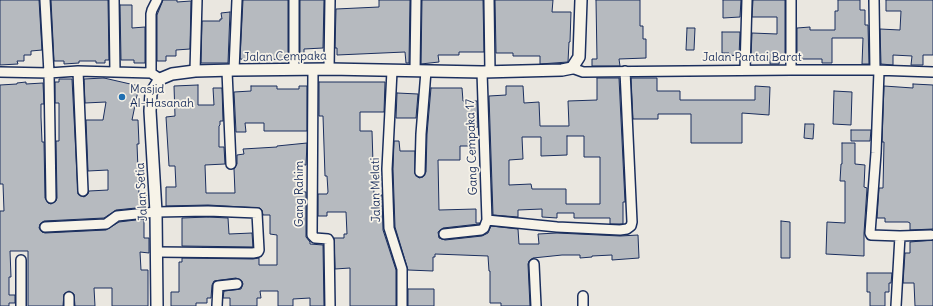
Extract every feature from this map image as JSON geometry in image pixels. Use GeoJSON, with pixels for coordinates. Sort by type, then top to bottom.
{"type":"FeatureCollection","features":[{"type":"Feature","properties":{"kind":"street"},"geometry":{"type":"LineString","coordinates":[[45,0],[49,73],[51,198]]}},
{"type":"Feature","properties":{"kind":"street"},"geometry":{"type":"LineString","coordinates":[[114,0],[115,72]]}},
{"type":"Feature","properties":{"kind":"street"},"geometry":{"type":"LineString","coordinates":[[155,76],[151,14],[157,0]]}},
{"type":"Feature","properties":{"kind":"street"},"geometry":{"type":"LineString","coordinates":[[195,71],[196,0]]}},
{"type":"Feature","properties":{"kind":"street"},"geometry":{"type":"LineString","coordinates":[[231,164],[230,71],[237,0]]}},
{"type":"Feature","properties":{"kind":"street"},"geometry":{"type":"LineString","coordinates":[[294,0],[294,69]]}},
{"type":"Feature","properties":{"kind":"street"},"geometry":{"type":"LineString","coordinates":[[329,69],[330,0]]}},
{"type":"Feature","properties":{"kind":"street"},"geometry":{"type":"LineString","coordinates":[[416,0],[421,71],[420,172]]}},
{"type":"Feature","properties":{"kind":"street","name":"Gang Cempaka 17"},"geometry":{"type":"LineString","coordinates":[[487,220],[486,72],[489,0]]}},
{"type":"Feature","properties":{"kind":"street"},"geometry":{"type":"LineString","coordinates":[[572,68],[579,57],[581,0]]}},
{"type":"Feature","properties":{"kind":"street"},"geometry":{"type":"LineString","coordinates":[[745,70],[747,0]]}},
{"type":"Feature","properties":{"kind":"street"},"geometry":{"type":"LineString","coordinates":[[791,0],[791,70]]}},
{"type":"Feature","properties":{"kind":"street"},"geometry":{"type":"LineString","coordinates":[[874,0],[877,70],[876,153],[869,231],[871,235],[931,235]]}},
{"type":"Feature","properties":{"kind":"street","name":"Jalan Cempaka"},"geometry":{"type":"LineString","coordinates":[[0,72],[49,73],[78,71],[115,72],[155,76],[195,71],[294,69],[486,72],[562,70],[572,68]]}},
{"type":"Feature","properties":{"kind":"street","name":"Jalan Pantai Barat"},"geometry":{"type":"LineString","coordinates":[[572,68],[583,72],[745,70],[877,70],[933,72]]}},
{"type":"Feature","properties":{"kind":"street","name":"Gang Rahim"},"geometry":{"type":"LineString","coordinates":[[313,70],[312,235],[316,238],[328,239],[329,241],[330,306]]}},
{"type":"Feature","properties":{"kind":"street"},"geometry":{"type":"LineString","coordinates":[[78,71],[83,191]]}},
{"type":"Feature","properties":{"kind":"street","name":"Jalan Melati"},"geometry":{"type":"LineString","coordinates":[[392,71],[387,168],[389,228],[402,269],[402,306]]}},
{"type":"Feature","properties":{"kind":"street"},"geometry":{"type":"LineString","coordinates":[[444,234],[481,230],[484,228],[487,220],[557,227],[620,230],[627,229],[631,226],[625,71]]}},
{"type":"Feature","properties":{"kind":"street","name":"Jalan Setia"},"geometry":{"type":"LineString","coordinates":[[155,76],[150,111],[156,212],[157,306]]}},
{"type":"Feature","properties":{"kind":"street"},"geometry":{"type":"LineString","coordinates":[[45,227],[106,224],[117,216],[156,212],[256,212],[258,252],[157,252]]}},
{"type":"Feature","properties":{"kind":"street"},"geometry":{"type":"LineString","coordinates":[[896,306],[900,236]]}},
{"type":"Feature","properties":{"kind":"street"},"geometry":{"type":"LineString","coordinates":[[21,260],[21,306]]}},
{"type":"Feature","properties":{"kind":"street"},"geometry":{"type":"LineString","coordinates":[[534,264],[536,306]]}},
{"type":"Feature","properties":{"kind":"street"},"geometry":{"type":"LineString","coordinates":[[217,306],[218,286],[237,284]]}},
{"type":"Feature","properties":{"kind":"building"},"geometry":{"type":"Polygon","coordinates":[[[0,0],[39,0],[42,50],[31,51],[31,55],[24,55],[24,61],[17,61],[18,64],[0,65],[0,0]]]}},
{"type":"Feature","properties":{"kind":"building"},"geometry":{"type":"Polygon","coordinates":[[[51,0],[108,0],[109,60],[105,60],[105,63],[96,63],[96,61],[79,61],[79,63],[64,64],[64,61],[54,61],[51,0]]]}},
{"type":"Feature","properties":{"kind":"building"},"geometry":{"type":"Polygon","coordinates":[[[163,0],[177,0],[177,2],[191,1],[190,49],[176,50],[176,56],[166,56],[166,61],[157,61],[157,15],[163,0]]]}},
{"type":"Feature","properties":{"kind":"building"},"geometry":{"type":"Polygon","coordinates":[[[243,0],[288,0],[288,60],[268,59],[268,62],[253,62],[253,60],[240,59],[243,0]]]}},
{"type":"Feature","properties":{"kind":"building"},"geometry":{"type":"Polygon","coordinates":[[[300,0],[324,0],[323,48],[304,49],[304,58],[300,58],[300,0]]]}},
{"type":"Feature","properties":{"kind":"building"},"geometry":{"type":"Polygon","coordinates":[[[379,0],[410,0],[409,63],[406,63],[405,52],[337,55],[337,48],[335,48],[336,9],[379,7],[379,0]]]}},
{"type":"Feature","properties":{"kind":"building"},"geometry":{"type":"Polygon","coordinates":[[[422,0],[483,0],[484,52],[459,52],[459,55],[438,55],[439,62],[421,64],[422,0]]]}},
{"type":"Feature","properties":{"kind":"building"},"geometry":{"type":"Polygon","coordinates":[[[495,0],[553,0],[552,12],[571,12],[568,62],[540,64],[540,56],[513,56],[513,53],[496,53],[495,0]]]}},
{"type":"Feature","properties":{"kind":"building"},"geometry":{"type":"Polygon","coordinates":[[[596,0],[640,0],[640,26],[643,26],[643,39],[646,39],[646,58],[619,59],[620,66],[592,66],[592,59],[597,59],[596,0]]]}},
{"type":"Feature","properties":{"kind":"building"},"geometry":{"type":"Polygon","coordinates":[[[723,0],[741,0],[740,17],[723,18],[723,0]]]}},
{"type":"Feature","properties":{"kind":"building"},"geometry":{"type":"Polygon","coordinates":[[[753,0],[785,0],[785,59],[780,59],[779,64],[770,64],[770,60],[763,60],[763,57],[751,56],[752,33],[777,34],[777,17],[752,17],[753,0]]]}},
{"type":"Feature","properties":{"kind":"building"},"geometry":{"type":"Polygon","coordinates":[[[838,0],[860,0],[860,10],[865,10],[865,25],[868,25],[869,64],[862,64],[863,38],[832,38],[832,63],[822,63],[822,59],[797,59],[797,28],[810,27],[810,30],[835,30],[835,11],[838,11],[838,0]]]}},
{"type":"Feature","properties":{"kind":"building"},"geometry":{"type":"Polygon","coordinates":[[[886,0],[933,0],[933,55],[923,55],[923,65],[911,65],[912,56],[893,55],[893,65],[881,64],[880,29],[900,30],[901,11],[886,11],[886,0]]]}},
{"type":"Feature","properties":{"kind":"building"},"geometry":{"type":"Polygon","coordinates":[[[120,5],[132,5],[132,28],[145,27],[145,63],[134,63],[134,60],[121,60],[120,5]]]}},
{"type":"Feature","properties":{"kind":"building"},"geometry":{"type":"Polygon","coordinates":[[[230,12],[228,63],[201,63],[202,21],[220,21],[220,19],[222,19],[221,13],[230,12]]]}},
{"type":"Feature","properties":{"kind":"building"},"geometry":{"type":"Polygon","coordinates":[[[687,28],[695,28],[694,50],[686,50],[687,28]]]}},
{"type":"Feature","properties":{"kind":"building"},"geometry":{"type":"Polygon","coordinates":[[[722,32],[740,32],[739,56],[729,55],[729,53],[722,53],[722,32]]]}},
{"type":"Feature","properties":{"kind":"building"},"geometry":{"type":"Polygon","coordinates":[[[104,78],[139,86],[132,120],[138,120],[139,144],[137,144],[139,195],[146,195],[146,207],[116,210],[104,218],[44,221],[40,224],[39,228],[45,233],[106,230],[119,222],[144,219],[144,238],[149,238],[149,253],[140,252],[141,270],[148,270],[148,306],[112,306],[112,288],[94,288],[95,306],[75,306],[74,294],[69,291],[64,294],[63,306],[28,306],[28,251],[10,251],[11,277],[9,277],[9,295],[15,295],[15,303],[9,303],[9,306],[0,306],[0,211],[4,211],[3,184],[0,184],[0,85],[26,82],[26,84],[43,83],[44,104],[41,104],[41,117],[42,142],[44,142],[45,198],[48,203],[51,204],[56,201],[57,198],[56,141],[59,141],[59,103],[55,103],[55,82],[59,82],[59,79],[72,79],[78,194],[84,197],[89,191],[108,190],[108,170],[88,171],[86,120],[103,120],[106,102],[85,103],[84,79],[104,78]]]}},
{"type":"Feature","properties":{"kind":"building"},"geometry":{"type":"Polygon","coordinates":[[[597,78],[619,78],[625,202],[623,202],[623,224],[610,224],[610,218],[574,218],[574,213],[557,213],[557,218],[542,217],[542,209],[518,210],[518,217],[493,215],[489,96],[506,95],[506,86],[523,86],[524,103],[539,102],[540,126],[569,126],[568,101],[597,100],[597,78]],[[567,136],[567,155],[541,156],[541,137],[522,137],[523,159],[509,160],[509,185],[531,184],[532,189],[566,189],[566,204],[600,204],[600,157],[584,157],[584,136],[567,136]]]}},
{"type":"Feature","properties":{"kind":"building"},"geometry":{"type":"Polygon","coordinates":[[[631,78],[657,78],[657,91],[680,91],[680,100],[755,100],[755,86],[770,87],[769,115],[742,113],[742,143],[691,143],[691,114],[658,114],[658,119],[633,119],[631,78]]]}},
{"type":"Feature","properties":{"kind":"building"},"geometry":{"type":"Polygon","coordinates":[[[319,82],[385,82],[384,112],[360,112],[360,131],[372,131],[374,195],[382,195],[383,230],[396,270],[396,306],[350,306],[350,268],[335,269],[334,238],[344,238],[344,234],[347,234],[346,212],[327,212],[327,216],[318,216],[318,194],[327,194],[328,192],[327,176],[325,176],[323,116],[319,116],[319,82]]]}},
{"type":"Feature","properties":{"kind":"building"},"geometry":{"type":"Polygon","coordinates":[[[913,84],[933,85],[933,229],[910,230],[910,223],[908,222],[885,222],[885,218],[877,218],[879,188],[883,188],[884,142],[882,142],[884,86],[913,88],[913,84]]]}},
{"type":"Feature","properties":{"kind":"building"},"geometry":{"type":"Polygon","coordinates":[[[198,85],[198,105],[214,105],[213,88],[222,88],[223,121],[220,121],[219,126],[219,147],[224,147],[225,164],[205,165],[206,193],[235,193],[234,169],[237,164],[237,155],[244,154],[243,149],[307,143],[306,165],[301,165],[301,192],[306,192],[306,237],[310,244],[323,245],[324,306],[310,306],[310,298],[293,299],[293,306],[278,306],[278,291],[260,291],[261,298],[257,298],[257,306],[230,306],[230,298],[223,298],[224,291],[241,289],[243,284],[242,281],[236,278],[214,281],[212,285],[211,298],[207,298],[207,303],[196,303],[196,306],[171,306],[171,292],[179,292],[179,262],[182,262],[182,258],[259,258],[259,265],[277,265],[277,235],[270,234],[270,215],[263,215],[260,208],[208,205],[166,206],[166,187],[176,187],[175,166],[169,166],[166,117],[175,116],[174,86],[198,85]]]}},
{"type":"Feature","properties":{"kind":"building"},"geometry":{"type":"Polygon","coordinates":[[[251,86],[277,86],[277,89],[299,89],[299,86],[307,86],[307,131],[264,131],[264,123],[245,123],[246,132],[236,132],[234,92],[251,91],[251,86]]]}},
{"type":"Feature","properties":{"kind":"building"},"geometry":{"type":"Polygon","coordinates":[[[431,88],[462,88],[463,101],[477,101],[478,127],[471,128],[471,146],[460,146],[460,160],[438,160],[439,210],[476,209],[476,223],[480,223],[443,228],[438,232],[439,238],[445,240],[482,236],[488,233],[491,226],[518,229],[519,244],[539,244],[538,234],[638,235],[639,258],[612,260],[612,255],[580,258],[580,255],[562,255],[533,258],[528,264],[530,306],[501,306],[501,303],[490,303],[490,271],[488,256],[435,254],[435,257],[433,257],[433,271],[408,270],[395,227],[393,169],[394,141],[399,141],[400,151],[415,151],[415,174],[419,178],[423,177],[426,172],[427,134],[431,88]]]}},
{"type":"Feature","properties":{"kind":"building"},"geometry":{"type":"Polygon","coordinates":[[[834,91],[852,92],[851,125],[833,124],[834,91]]]}},
{"type":"Feature","properties":{"kind":"building"},"geometry":{"type":"Polygon","coordinates":[[[397,93],[418,94],[416,118],[396,118],[397,93]]]}},
{"type":"Feature","properties":{"kind":"building"},"geometry":{"type":"Polygon","coordinates":[[[805,124],[814,124],[813,139],[804,138],[805,124]]]}},
{"type":"Feature","properties":{"kind":"building"},"geometry":{"type":"Polygon","coordinates":[[[851,130],[871,130],[870,141],[851,141],[851,130]]]}},
{"type":"Feature","properties":{"kind":"building"},"geometry":{"type":"Polygon","coordinates":[[[842,143],[855,143],[855,164],[865,165],[864,187],[867,188],[864,256],[826,254],[827,222],[845,223],[845,181],[840,181],[842,143]]]}},
{"type":"Feature","properties":{"kind":"building"},"geometry":{"type":"Polygon","coordinates":[[[182,218],[228,218],[229,234],[252,233],[253,247],[182,246],[182,218]]]}},
{"type":"Feature","properties":{"kind":"building"},"geometry":{"type":"Polygon","coordinates":[[[781,221],[790,222],[790,258],[781,258],[781,221]]]}},
{"type":"Feature","properties":{"kind":"building"},"geometry":{"type":"Polygon","coordinates":[[[933,240],[933,306],[915,306],[914,283],[903,283],[905,253],[910,253],[910,242],[933,240]]]}},
{"type":"Feature","properties":{"kind":"building"},"geometry":{"type":"Polygon","coordinates":[[[867,273],[892,273],[891,283],[889,283],[889,292],[885,292],[885,306],[870,306],[870,292],[867,292],[867,273]]]}},
{"type":"Feature","properties":{"kind":"building"},"geometry":{"type":"Polygon","coordinates":[[[408,289],[434,289],[434,306],[408,306],[408,289]]]}},
{"type":"Feature","properties":{"kind":"place","name":"Masjid Al-Hasanah"},"geometry":{"type":"Point","coordinates":[122,97]}}]}
